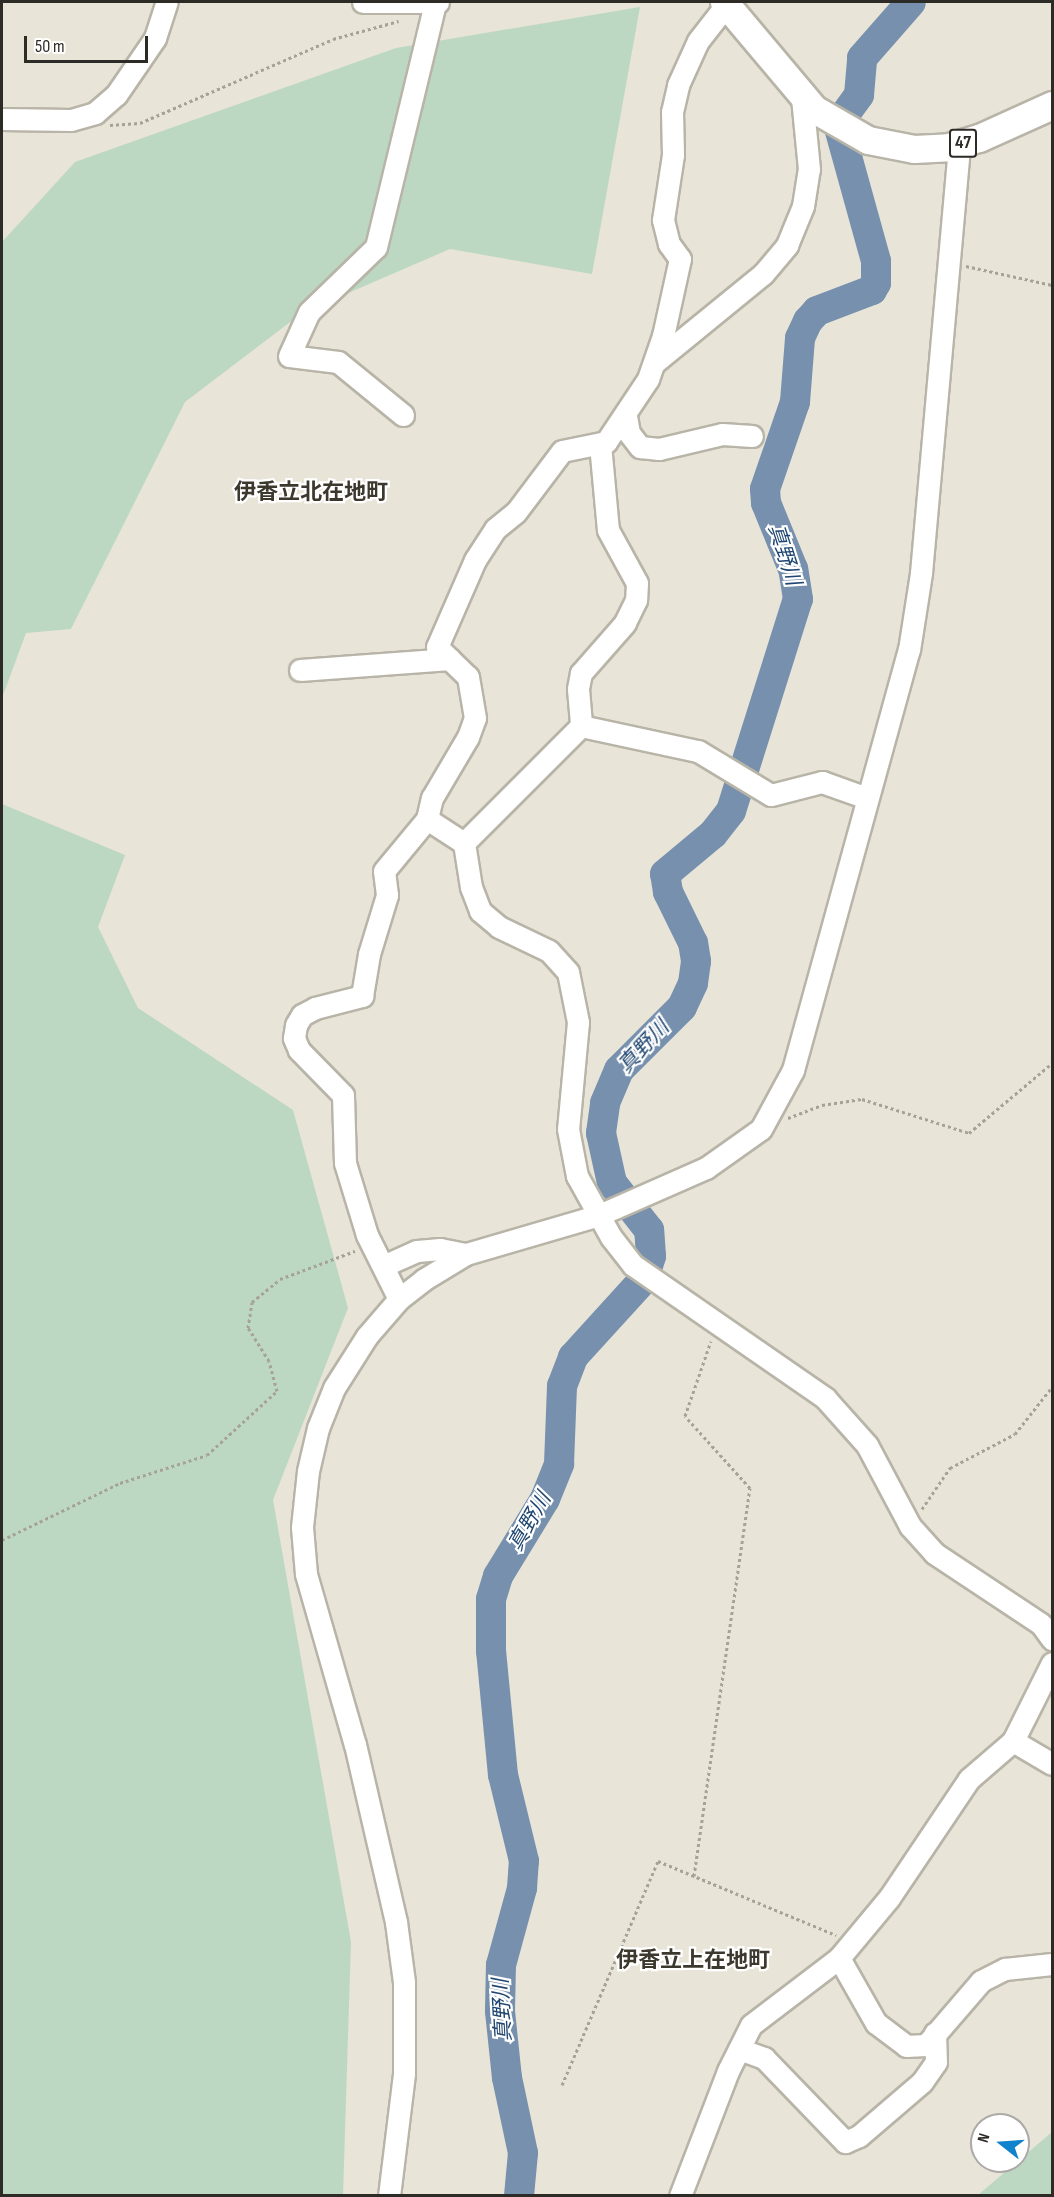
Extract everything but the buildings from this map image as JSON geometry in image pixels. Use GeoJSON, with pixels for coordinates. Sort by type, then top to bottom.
{"type":"FeatureCollection","features":[{"type":"Feature","properties":{"kind":"main road","name":"47"},"geometry":{"type":"LineString","coordinates":[[725,3],[808,103],[868,140],[914,150],[959,144],[1053,105]]}},
{"type":"Feature","properties":{"kind":"street"},"geometry":{"type":"LineString","coordinates":[[2,119],[71,120],[95,113],[116,94],[155,38],[166,2]]}},
{"type":"Feature","properties":{"kind":"street"},"geometry":{"type":"LineString","coordinates":[[363,2],[436,2],[376,247],[309,312],[288,356],[338,362],[403,416]]}},
{"type":"Feature","properties":{"kind":"street"},"geometry":{"type":"LineString","coordinates":[[399,1299],[373,1243],[345,1163],[343,1095],[335,1083],[317,1070],[294,1038],[296,1025],[309,1011],[362,996],[369,954],[387,895],[384,871],[427,819],[432,798],[468,737],[475,718],[468,677],[437,647],[475,560],[495,529],[516,512],[562,451],[573,446],[600,444],[626,416],[655,362],[680,259],[669,244],[663,220],[673,155],[672,112],[678,85],[698,41],[725,3]]}},
{"type":"Feature","properties":{"kind":"street"},"geometry":{"type":"LineString","coordinates":[[655,362],[763,274],[787,245],[803,206],[809,169],[808,103]]}},
{"type":"Feature","properties":{"kind":"street"},"geometry":{"type":"LineString","coordinates":[[389,2196],[404,2073],[404,1982],[396,1922],[355,1745],[306,1574],[302,1527],[308,1471],[318,1428],[334,1388],[367,1336],[399,1299],[466,1254],[599,1215],[706,1168],[761,1129],[793,1070],[909,650],[921,573],[946,261],[959,144]]}},
{"type":"Feature","properties":{"kind":"street"},"geometry":{"type":"LineString","coordinates":[[626,416],[629,433],[640,447],[659,449],[722,434],[752,436]]}},
{"type":"Feature","properties":{"kind":"street"},"geometry":{"type":"LineString","coordinates":[[464,843],[581,726],[578,689],[581,673],[626,623],[638,588],[608,530],[600,444]]}},
{"type":"Feature","properties":{"kind":"street"},"geometry":{"type":"LineString","coordinates":[[300,670],[450,659]]}},
{"type":"Feature","properties":{"kind":"street"},"geometry":{"type":"LineString","coordinates":[[581,726],[698,751],[771,795],[822,782],[867,798]]}},
{"type":"Feature","properties":{"kind":"street"},"geometry":{"type":"LineString","coordinates":[[427,819],[464,843],[471,887],[480,911],[499,927],[549,951],[568,972],[578,1023],[569,1114],[570,1149],[577,1176],[599,1215],[633,1265],[825,1398],[850,1422],[910,1526],[934,1553],[1041,1624],[1053,1639]]}},
{"type":"Feature","properties":{"kind":"street"},"geometry":{"type":"LineString","coordinates":[[384,1266],[417,1251],[440,1248],[466,1254]]}},
{"type":"Feature","properties":{"kind":"street"},"geometry":{"type":"LineString","coordinates":[[680,2196],[739,2049],[751,2025],[845,1950],[889,1898],[969,1779],[1013,1742],[1053,1664]]}},
{"type":"Feature","properties":{"kind":"street"},"geometry":{"type":"LineString","coordinates":[[1013,1742],[1053,1764]]}},
{"type":"Feature","properties":{"kind":"street"},"geometry":{"type":"LineString","coordinates":[[845,1950],[876,2023],[906,2046],[926,2045],[934,2033],[981,1982],[1005,1969],[1053,1964]]}},
{"type":"Feature","properties":{"kind":"street"},"geometry":{"type":"LineString","coordinates":[[739,2049],[764,2058],[845,2142],[859,2136],[922,2082],[936,2061],[934,2033]]}},
{"type":"Feature","properties":{"kind":"path"},"geometry":{"type":"LineString","coordinates":[[95,113],[107,125],[140,123],[248,73],[333,39],[409,19],[436,2]]}},
{"type":"Feature","properties":{"kind":"path"},"geometry":{"type":"LineString","coordinates":[[946,261],[1053,285]]}},
{"type":"Feature","properties":{"kind":"path"},"geometry":{"type":"LineString","coordinates":[[761,1129],[822,1105],[862,1099],[969,1133],[1053,1063]]}},
{"type":"Feature","properties":{"kind":"path"},"geometry":{"type":"LineString","coordinates":[[2,1540],[120,1483],[207,1455],[277,1391],[269,1361],[248,1328],[252,1302],[279,1279],[373,1243]]}},
{"type":"Feature","properties":{"kind":"path"},"geometry":{"type":"LineString","coordinates":[[694,1876],[750,1488],[685,1416],[717,1325]]}},
{"type":"Feature","properties":{"kind":"path"},"geometry":{"type":"LineString","coordinates":[[910,1526],[950,1468],[1015,1434],[1053,1387]]}},
{"type":"Feature","properties":{"kind":"path"},"geometry":{"type":"LineString","coordinates":[[562,2085],[658,1861],[694,1876],[845,1950]]}},
{"type":"Feature","properties":{"kind":"green space"},"geometry":{"type":"Polygon","coordinates":[[[640,7],[592,274],[450,249],[302,313],[185,402],[71,629],[26,633],[2,698],[2,242],[75,162],[396,48],[640,7]]]}},
{"type":"Feature","properties":{"kind":"green space"},"geometry":{"type":"Polygon","coordinates":[[[2,804],[125,855],[98,927],[138,1008],[293,1110],[348,1308],[273,1500],[351,1942],[343,2195],[2,2195],[2,804]]]}},
{"type":"Feature","properties":{"kind":"green space"},"geometry":{"type":"Polygon","coordinates":[[[1052,2132],[1052,2195],[978,2195],[1004,2173],[1030,2173],[1030,2151],[1052,2132]]]}},
{"type":"Feature","properties":{"kind":"waterway","name":"真野川"},"geometry":{"type":"LineString","coordinates":[[519,2196],[523,2153],[507,2078],[500,2011],[501,1965],[522,1888],[524,1861],[503,1775],[491,1651],[491,1599],[498,1576],[545,1499],[559,1464],[562,1386],[573,1357],[644,1279],[651,1256],[649,1230],[612,1183],[601,1133],[605,1103],[619,1070],[682,1007],[693,983],[696,961],[693,943],[668,892],[665,874],[713,834],[731,811],[798,599],[793,569],[766,503],[765,489],[795,402],[800,338],[808,321],[817,311],[872,290],[876,283],[876,261],[838,124],[859,95],[862,58],[911,2]]}},
{"type":"Feature","properties":{"kind":"district","name":"伊香立北在地町"},"geometry":{"type":"Point","coordinates":[311,493]}},
{"type":"Feature","properties":{"kind":"district","name":"伊香立上在地町"},"geometry":{"type":"Point","coordinates":[693,1961]}}]}
